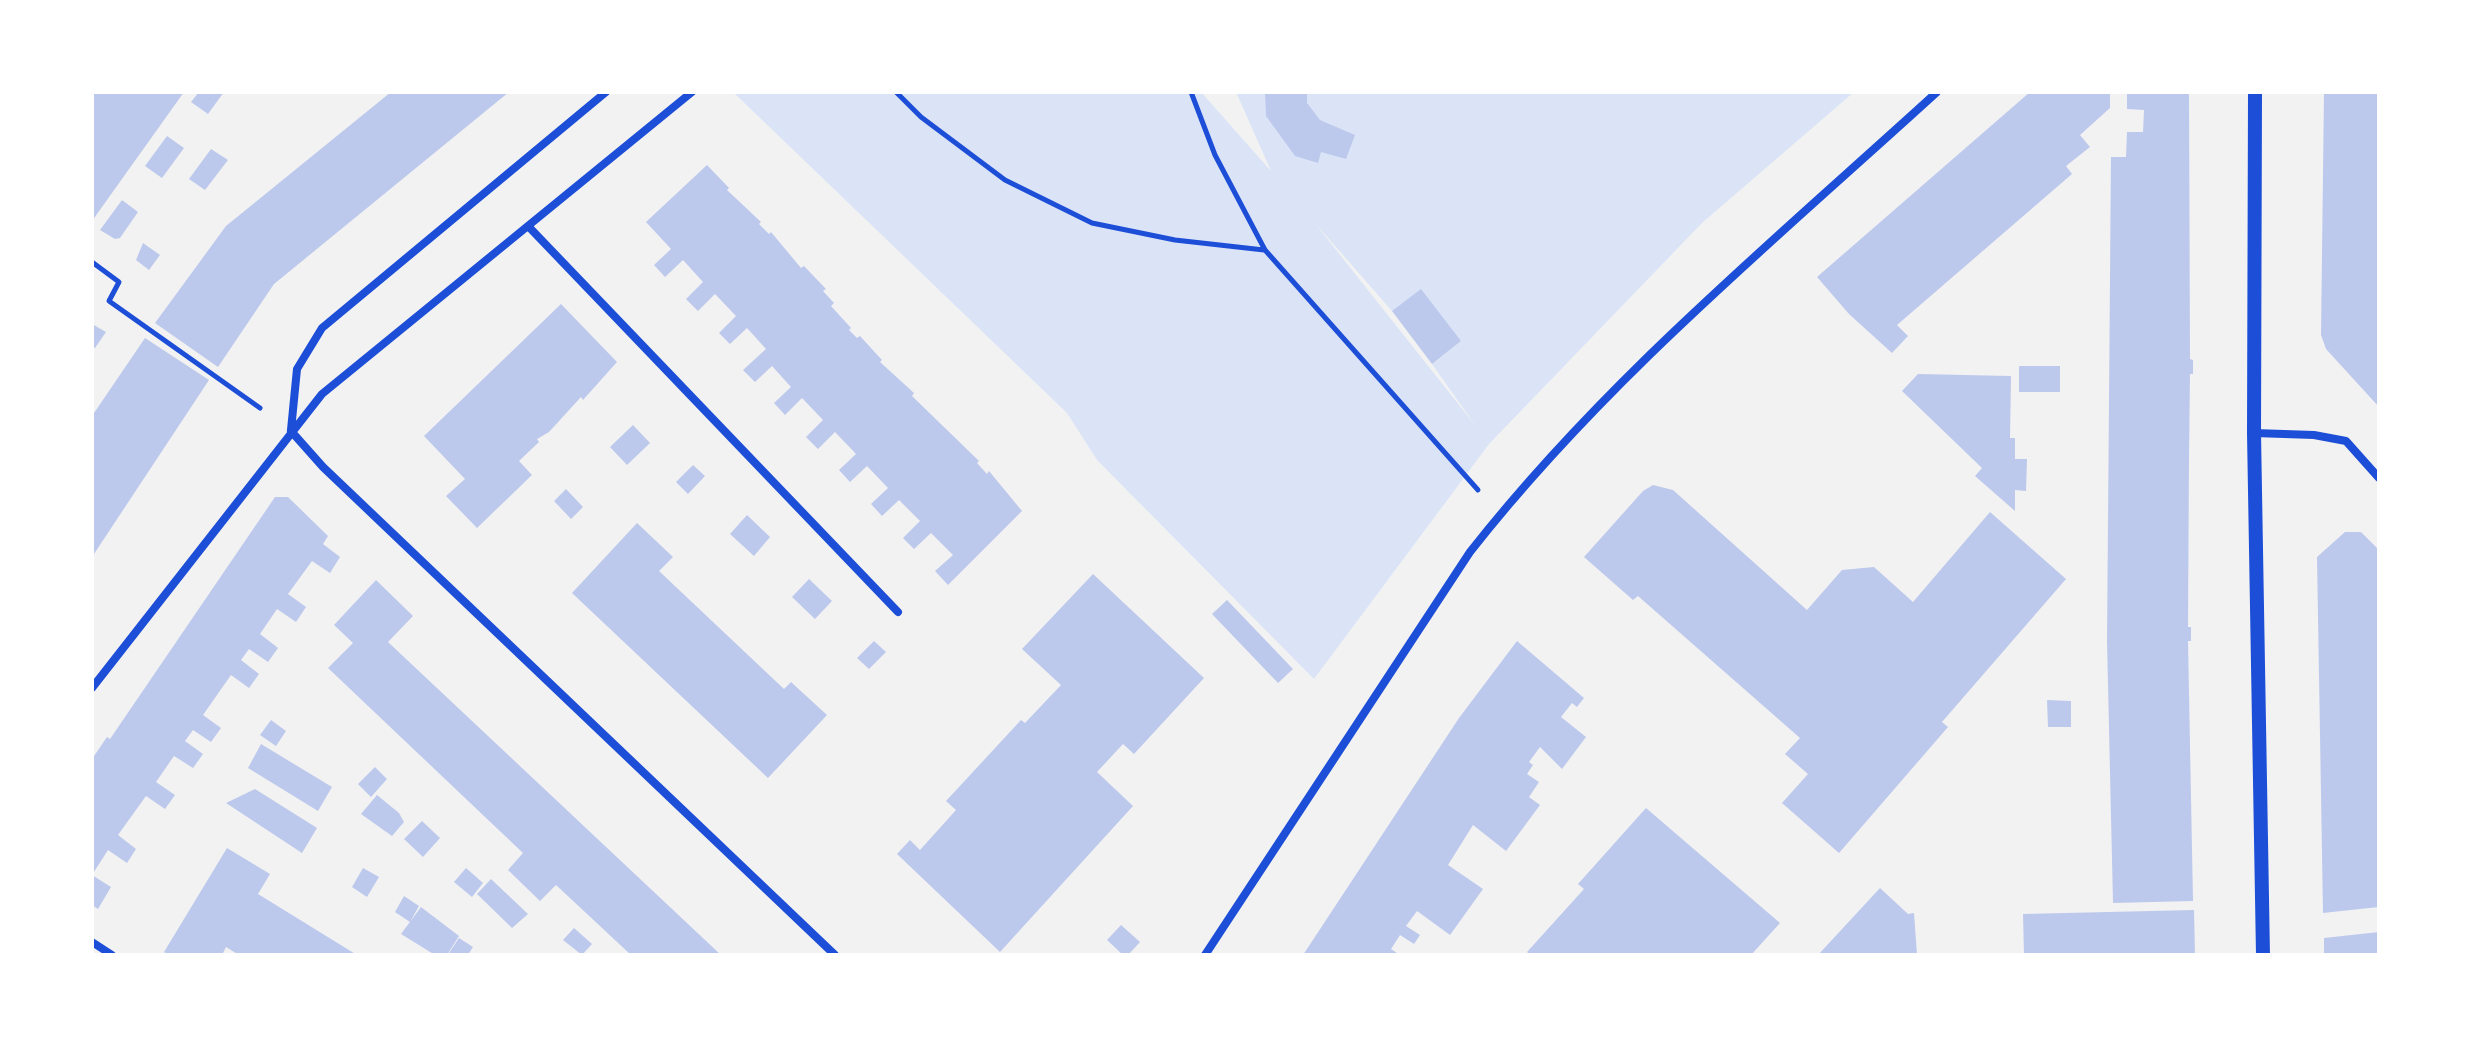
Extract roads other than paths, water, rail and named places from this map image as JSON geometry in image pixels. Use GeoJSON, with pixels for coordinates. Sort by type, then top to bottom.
{"type":"FeatureCollection","features":[{"type":"Feature","properties":{"kind":"street"},"geometry":{"type":"LineString","coordinates":[[606,92],[322,328],[297,369],[291,431],[323,467],[835,955]]}},
{"type":"Feature","properties":{"kind":"street"},"geometry":{"type":"LineString","coordinates":[[92,688],[322,394],[692,92]]}},
{"type":"Feature","properties":{"kind":"street"},"geometry":{"type":"LineString","coordinates":[[1205,955],[1470,552],[1500,515],[1645,358],[1937,92]]}},
{"type":"Feature","properties":{"kind":"street"},"geometry":{"type":"LineString","coordinates":[[2255,92],[2254,433],[2263,955]]}},
{"type":"Feature","properties":{"kind":"street"},"geometry":{"type":"LineString","coordinates":[[528,226],[898,612]]}},
{"type":"Feature","properties":{"kind":"street"},"geometry":{"type":"LineString","coordinates":[[2254,433],[2314,435],[2346,441],[2379,478]]}},
{"type":"Feature","properties":{"kind":"street"},"geometry":{"type":"LineString","coordinates":[[92,942],[112,955]]}}]}
